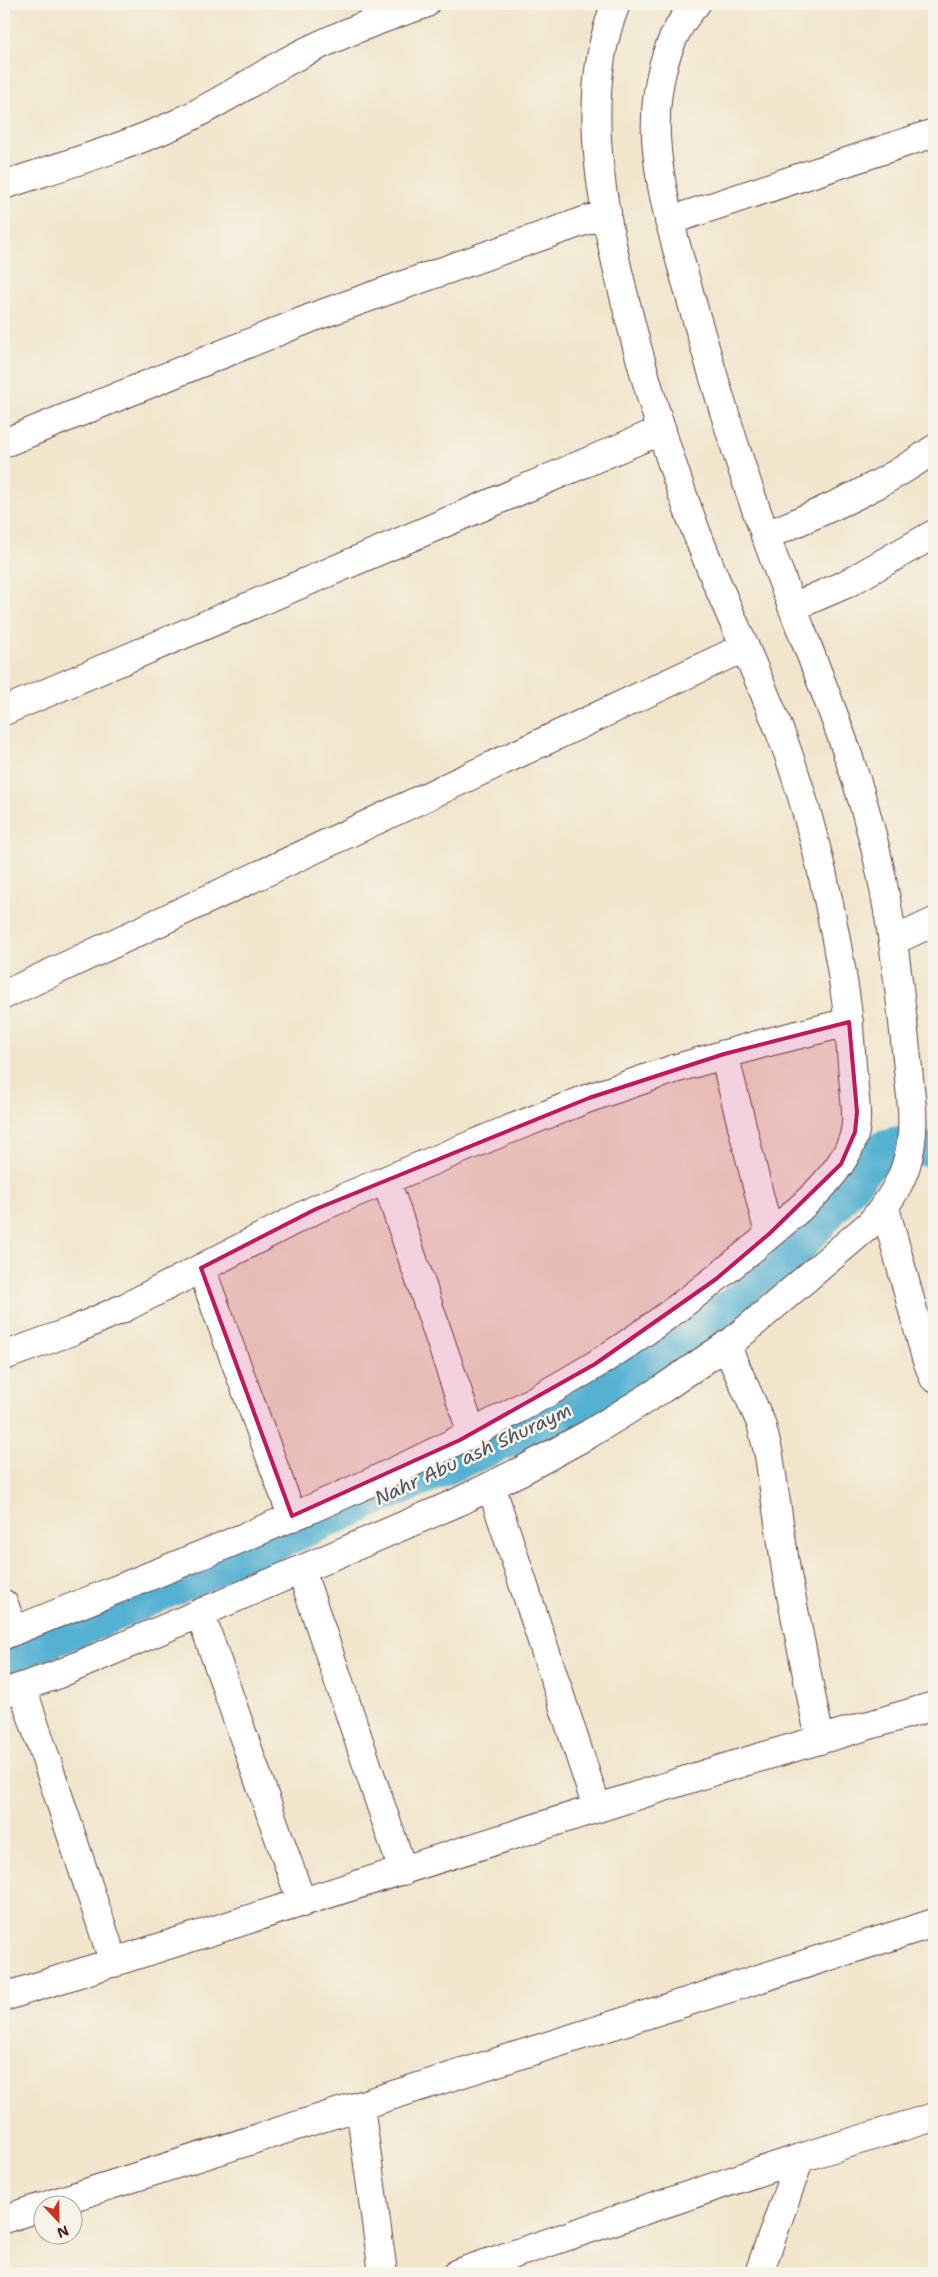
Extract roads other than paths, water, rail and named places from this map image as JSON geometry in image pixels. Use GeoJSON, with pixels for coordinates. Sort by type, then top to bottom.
{"type":"FeatureCollection","features":[{"type":"Feature","properties":{"kind":"street"},"geometry":{"type":"LineString","coordinates":[[4,185],[131,143],[176,124],[220,102],[276,68],[334,38],[425,4]]}},
{"type":"Feature","properties":{"kind":"street"},"geometry":{"type":"LineString","coordinates":[[4,1604],[9,1633],[126,1586],[410,1464],[528,1404],[603,1359],[660,1321],[716,1279],[769,1234],[832,1176],[848,1151],[854,1132],[856,1112],[849,1022],[839,952],[825,883],[809,820],[789,758],[745,647],[707,559],[662,430],[624,295],[607,213],[598,161],[597,96],[601,55],[608,24],[616,4]]}},
{"type":"Feature","properties":{"kind":"street"},"geometry":{"type":"LineString","coordinates":[[114,1963],[13,1690],[54,1676],[491,1486],[589,1434],[662,1389],[726,1345],[869,1225],[885,1208],[897,1189],[906,1168],[912,1145],[914,1121],[893,941],[868,822],[850,759],[828,697],[765,536],[735,447],[669,221],[656,135],[657,105],[662,73],[670,43],[686,15],[696,4]]}},
{"type":"Feature","properties":{"kind":"street"},"geometry":{"type":"LineString","coordinates":[[669,221],[934,133]]}},
{"type":"Feature","properties":{"kind":"street"},"geometry":{"type":"LineString","coordinates":[[4,443],[316,316],[607,213]]}},
{"type":"Feature","properties":{"kind":"street"},"geometry":{"type":"LineString","coordinates":[[4,711],[662,430]]}},
{"type":"Feature","properties":{"kind":"street"},"geometry":{"type":"LineString","coordinates":[[765,536],[822,512],[876,484],[934,449]]}},
{"type":"Feature","properties":{"kind":"street"},"geometry":{"type":"LineString","coordinates":[[793,607],[846,584],[934,534]]}},
{"type":"Feature","properties":{"kind":"street"},"geometry":{"type":"LineString","coordinates":[[4,995],[745,647]]}},
{"type":"Feature","properties":{"kind":"street"},"geometry":{"type":"LineString","coordinates":[[893,941],[934,922]]}},
{"type":"Feature","properties":{"kind":"street"},"geometry":{"type":"LineString","coordinates":[[4,1356],[81,1327],[316,1209],[589,1098],[724,1054],[849,1022]]}},
{"type":"Feature","properties":{"kind":"street"},"geometry":{"type":"LineString","coordinates":[[724,1054],[769,1234]]}},
{"type":"Feature","properties":{"kind":"street"},"geometry":{"type":"LineString","coordinates":[[386,1180],[472,1434]]}},
{"type":"Feature","properties":{"kind":"street"},"geometry":{"type":"LineString","coordinates":[[885,1208],[926,1358],[934,1378]]}},
{"type":"Feature","properties":{"kind":"street"},"geometry":{"type":"LineString","coordinates":[[201,1268],[292,1516]]}},
{"type":"Feature","properties":{"kind":"street"},"geometry":{"type":"LineString","coordinates":[[726,1345],[761,1423],[769,1454],[786,1570],[820,1740]]}},
{"type":"Feature","properties":{"kind":"street"},"geometry":{"type":"LineString","coordinates":[[491,1486],[598,1808]]}},
{"type":"Feature","properties":{"kind":"street"},"geometry":{"type":"LineString","coordinates":[[301,1570],[403,1871]]}},
{"type":"Feature","properties":{"kind":"street"},"geometry":{"type":"LineString","coordinates":[[200,1613],[302,1903]]}},
{"type":"Feature","properties":{"kind":"street"},"geometry":{"type":"LineString","coordinates":[[4,1997],[598,1808],[934,1706]]}},
{"type":"Feature","properties":{"kind":"street"},"geometry":{"type":"LineString","coordinates":[[82,2194],[934,1923]]}},
{"type":"Feature","properties":{"kind":"street"},"geometry":{"type":"LineString","coordinates":[[360,2106],[383,2273]]}},
{"type":"Feature","properties":{"kind":"street"},"geometry":{"type":"LineString","coordinates":[[458,2273],[800,2158],[934,2117]]}},
{"type":"Feature","properties":{"kind":"street"},"geometry":{"type":"LineString","coordinates":[[759,2273],[800,2158]]}},
{"type":"Feature","properties":{"kind":"street"},"geometry":{"type":"LineString","coordinates":[[4,2219],[32,2210]]}},
{"type":"Feature","properties":{"kind":"waterway","name":"Nahr Abu ash Shuraym"},"geometry":{"type":"LineString","coordinates":[[4,1658],[81,1629],[563,1416],[708,1322],[779,1271],[883,1148],[895,1144],[934,1150]]}}]}
